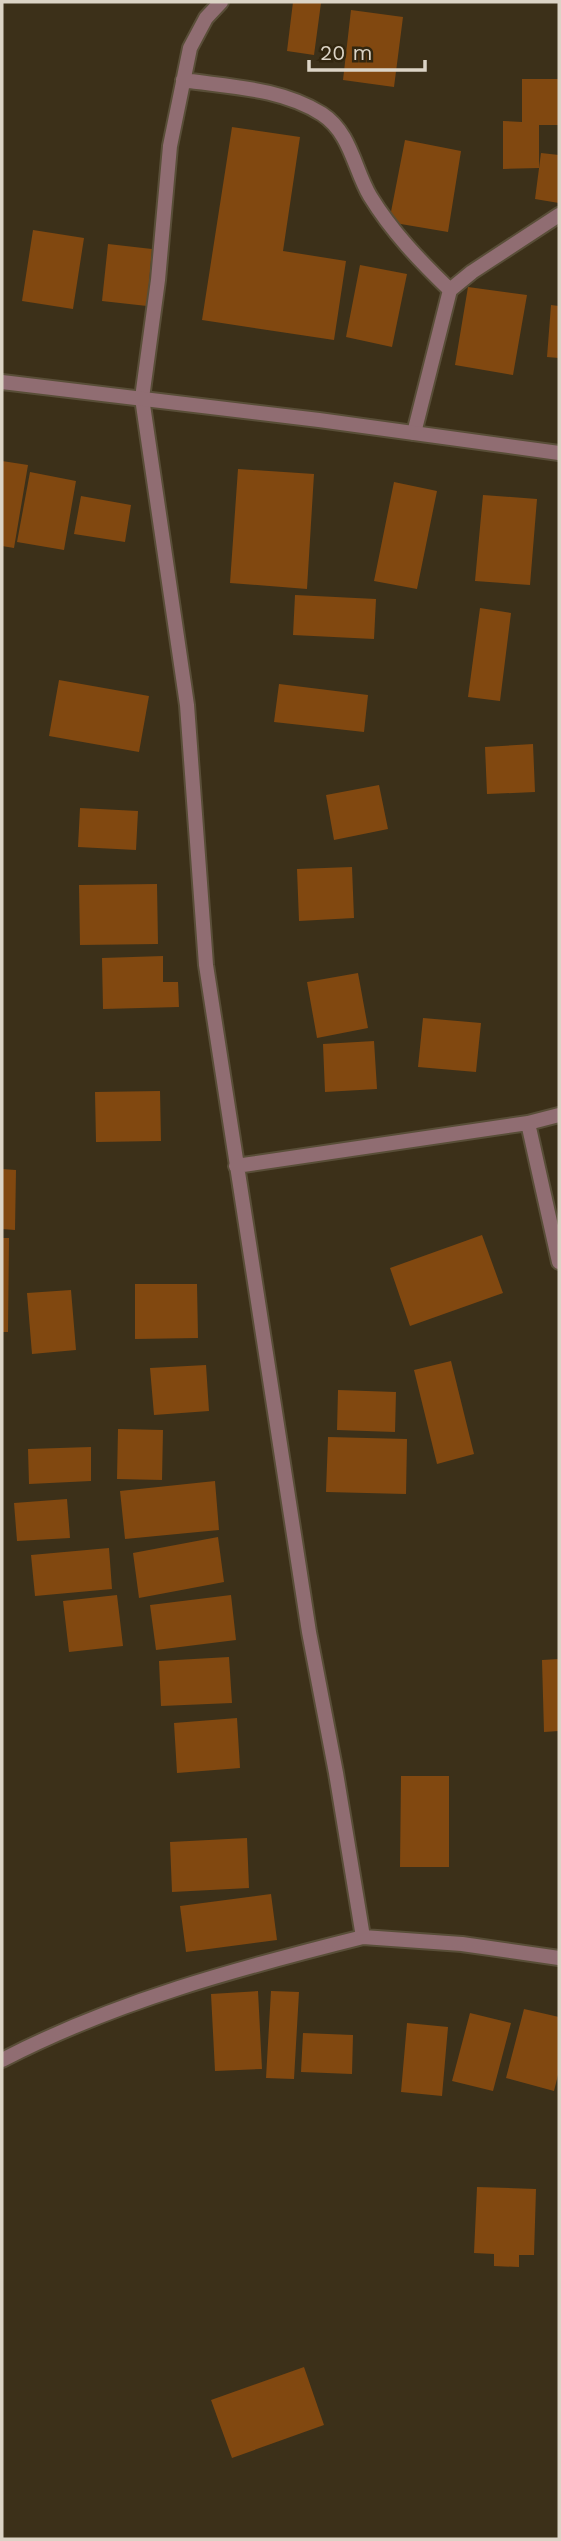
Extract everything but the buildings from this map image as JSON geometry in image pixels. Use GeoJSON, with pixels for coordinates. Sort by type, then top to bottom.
{"type":"FeatureCollection","features":[{"type":"Feature","properties":{"kind":"street"},"geometry":{"type":"LineString","coordinates":[[221,2],[206,18],[190,48],[183,80],[170,146],[158,279],[142,398],[187,705],[206,965],[309,1632],[363,1937]]}},
{"type":"Feature","properties":{"kind":"street"},"geometry":{"type":"LineString","coordinates":[[183,80],[277,93],[322,114],[342,133],[369,195],[399,238],[450,290]]}},
{"type":"Feature","properties":{"kind":"street"},"geometry":{"type":"LineString","coordinates":[[414,433],[450,290],[472,272],[559,215]]}},
{"type":"Feature","properties":{"kind":"street"},"geometry":{"type":"LineString","coordinates":[[2,382],[559,453]]}},
{"type":"Feature","properties":{"kind":"street"},"geometry":{"type":"LineString","coordinates":[[236,1166],[528,1123],[559,1115]]}},
{"type":"Feature","properties":{"kind":"street"},"geometry":{"type":"LineString","coordinates":[[528,1123],[559,1262]]}},
{"type":"Feature","properties":{"kind":"street"},"geometry":{"type":"LineString","coordinates":[[2,2060],[27,2047],[142,2000],[239,1968],[363,1937],[462,1944],[559,1958]]}}]}
